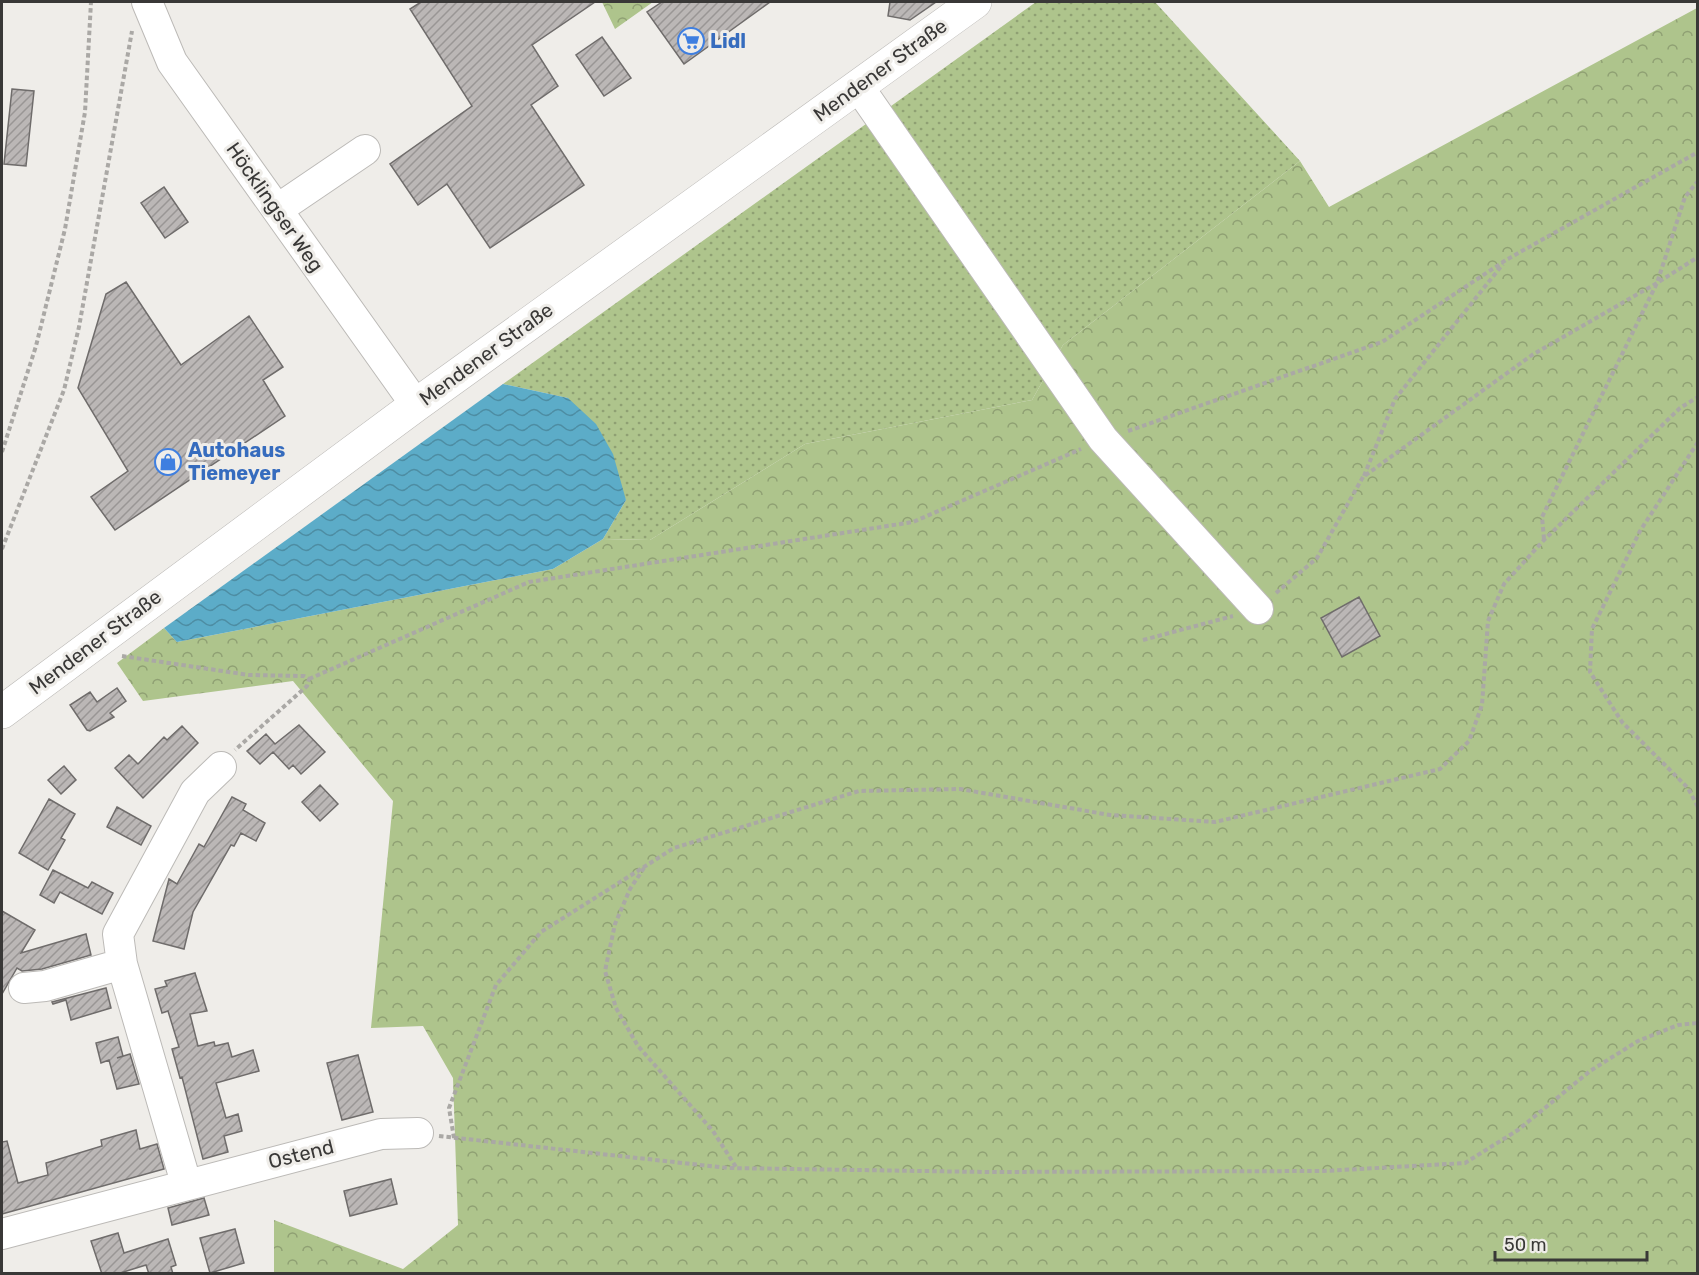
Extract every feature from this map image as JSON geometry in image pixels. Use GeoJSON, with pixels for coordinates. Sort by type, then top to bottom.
{"type":"FeatureCollection","features":[{"type":"Feature","properties":{"kind":"main road","name":"Mendener Straße"},"geometry":{"type":"LineString","coordinates":[[2,712],[416,405],[975,2]]}},
{"type":"Feature","properties":{"kind":"street","name":"Höcklingser Weg"},"geometry":{"type":"LineString","coordinates":[[147,2],[172,62],[416,405]]}},
{"type":"Feature","properties":{"kind":"street"},"geometry":{"type":"LineString","coordinates":[[858,86],[1103,439],[1258,609]]}},
{"type":"Feature","properties":{"kind":"street"},"geometry":{"type":"LineString","coordinates":[[278,209],[365,150]]}},
{"type":"Feature","properties":{"kind":"street"},"geometry":{"type":"LineString","coordinates":[[186,1183],[122,964],[118,934],[195,792],[221,767]]}},
{"type":"Feature","properties":{"kind":"street"},"geometry":{"type":"LineString","coordinates":[[24,988],[45,986],[122,964]]}},
{"type":"Feature","properties":{"kind":"street","name":"Ostend"},"geometry":{"type":"LineString","coordinates":[[2,1233],[186,1183],[381,1134],[418,1133]]}},
{"type":"Feature","properties":{"kind":"path"},"geometry":{"type":"LineString","coordinates":[[2,452],[36,346],[65,229],[86,112],[91,2]]}},
{"type":"Feature","properties":{"kind":"path"},"geometry":{"type":"LineString","coordinates":[[2,549],[64,390],[79,327],[135,15],[147,2]]}},
{"type":"Feature","properties":{"kind":"path"},"geometry":{"type":"LineString","coordinates":[[309,679],[529,582],[913,522],[1103,439],[1382,342],[1506,260],[1698,152]]}},
{"type":"Feature","properties":{"kind":"path"},"geometry":{"type":"LineString","coordinates":[[1544,540],[1542,517],[1658,283],[1685,198],[1698,181]]}},
{"type":"Feature","properties":{"kind":"path"},"geometry":{"type":"LineString","coordinates":[[1363,477],[1532,355],[1658,283],[1698,256]]}},
{"type":"Feature","properties":{"kind":"path"},"geometry":{"type":"LineString","coordinates":[[1143,640],[1258,609],[1317,558],[1363,477],[1395,399],[1506,260]]}},
{"type":"Feature","properties":{"kind":"path"},"geometry":{"type":"LineString","coordinates":[[1698,397],[1680,408],[1544,540],[1504,584],[1488,621],[1482,705],[1469,741],[1440,769],[1215,822],[1110,815],[960,789],[859,791],[674,848],[541,932],[496,985],[449,1108],[454,1138],[736,1168],[986,1172],[1324,1171],[1465,1163],[1518,1130],[1590,1071],[1638,1041],[1678,1025],[1698,1023]]}},
{"type":"Feature","properties":{"kind":"path"},"geometry":{"type":"LineString","coordinates":[[1698,441],[1640,531],[1592,629],[1590,672],[1622,722],[1688,788],[1698,807]]}},
{"type":"Feature","properties":{"kind":"path"},"geometry":{"type":"LineString","coordinates":[[83,651],[249,675],[304,676],[309,679]]}},
{"type":"Feature","properties":{"kind":"path"},"geometry":{"type":"LineString","coordinates":[[221,767],[232,753],[307,686],[309,679]]}},
{"type":"Feature","properties":{"kind":"path"},"geometry":{"type":"LineString","coordinates":[[645,867],[630,889],[615,924],[605,971],[616,1008],[638,1046],[713,1131],[736,1168]]}},
{"type":"Feature","properties":{"kind":"green space"},"geometry":{"type":"Polygon","coordinates":[[[602,2],[653,2],[615,29],[602,2]]]}},
{"type":"Feature","properties":{"kind":"green space"},"geometry":{"type":"Polygon","coordinates":[[[1036,2],[1155,2],[1300,161],[1063,345],[1032,400],[805,444],[650,540],[603,539],[626,500],[568,398],[503,384],[1036,2]]]}},
{"type":"Feature","properties":{"kind":"green space"},"geometry":{"type":"Polygon","coordinates":[[[1697,8],[1697,1273],[274,1273],[274,1220],[403,1269],[458,1225],[453,1078],[423,1026],[371,1028],[393,801],[293,681],[143,701],[117,663],[164,628],[177,642],[553,569],[603,539],[650,540],[805,444],[1032,400],[1063,345],[1300,161],[1329,207],[1697,8]]]}},
{"type":"Feature","properties":{"kind":"water"},"geometry":{"type":"Polygon","coordinates":[[[503,384],[568,398],[596,424],[613,454],[626,500],[603,539],[553,569],[177,642],[164,628],[503,384]]]}},
{"type":"Feature","properties":{"kind":"building"},"geometry":{"type":"Polygon","coordinates":[[[421,2],[595,2],[532,45],[558,86],[531,105],[584,185],[490,248],[447,184],[418,205],[390,164],[472,106],[410,9],[421,2]]]}},
{"type":"Feature","properties":{"kind":"building","name":"Lidl"},"geometry":{"type":"Polygon","coordinates":[[[662,2],[770,2],[684,64],[647,12],[662,2]]]}},
{"type":"Feature","properties":{"kind":"building"},"geometry":{"type":"Polygon","coordinates":[[[890,2],[936,2],[910,20],[888,16],[890,2]]]}},
{"type":"Feature","properties":{"kind":"building"},"geometry":{"type":"Polygon","coordinates":[[[602,37],[631,78],[604,96],[576,55],[602,37]]]}},
{"type":"Feature","properties":{"kind":"building"},"geometry":{"type":"Polygon","coordinates":[[[12,89],[34,91],[26,166],[4,164],[12,89]]]}},
{"type":"Feature","properties":{"kind":"building"},"geometry":{"type":"Polygon","coordinates":[[[164,187],[188,222],[165,238],[141,203],[164,187]]]}},
{"type":"Feature","properties":{"kind":"building"},"geometry":{"type":"Polygon","coordinates":[[[126,282],[181,365],[249,316],[283,367],[263,380],[285,416],[115,530],[91,497],[128,471],[78,388],[106,294],[126,282]]]}},
{"type":"Feature","properties":{"kind":"building"},"geometry":{"type":"Polygon","coordinates":[[[1359,597],[1380,636],[1342,657],[1321,618],[1359,597]]]}},
{"type":"Feature","properties":{"kind":"building"},"geometry":{"type":"Polygon","coordinates":[[[117,688],[126,701],[110,713],[114,717],[90,731],[87,730],[70,705],[90,692],[97,702],[117,688]]]}},
{"type":"Feature","properties":{"kind":"building"},"geometry":{"type":"Polygon","coordinates":[[[299,725],[325,752],[301,774],[293,765],[289,769],[273,752],[260,764],[247,751],[266,734],[275,744],[299,725]]]}},
{"type":"Feature","properties":{"kind":"building"},"geometry":{"type":"Polygon","coordinates":[[[182,726],[198,743],[143,798],[115,768],[129,755],[138,764],[164,737],[167,740],[182,726]]]}},
{"type":"Feature","properties":{"kind":"building"},"geometry":{"type":"Polygon","coordinates":[[[64,766],[76,780],[61,794],[48,780],[64,766]]]}},
{"type":"Feature","properties":{"kind":"building"},"geometry":{"type":"Polygon","coordinates":[[[320,785],[338,804],[320,821],[302,802],[320,785]]]}},
{"type":"Feature","properties":{"kind":"building"},"geometry":{"type":"Polygon","coordinates":[[[232,797],[246,804],[243,810],[265,823],[256,841],[241,833],[234,846],[231,845],[193,912],[184,949],[153,941],[169,879],[177,884],[199,844],[204,847],[232,797]]]}},
{"type":"Feature","properties":{"kind":"building"},"geometry":{"type":"Polygon","coordinates":[[[49,799],[75,814],[61,838],[65,840],[48,870],[19,853],[49,799]]]}},
{"type":"Feature","properties":{"kind":"building"},"geometry":{"type":"Polygon","coordinates":[[[117,807],[151,826],[141,845],[107,827],[117,807]]]}},
{"type":"Feature","properties":{"kind":"building"},"geometry":{"type":"Polygon","coordinates":[[[53,870],[88,888],[92,882],[113,893],[102,914],[60,892],[54,903],[40,895],[53,870]]]}},
{"type":"Feature","properties":{"kind":"building"},"geometry":{"type":"Polygon","coordinates":[[[2,911],[35,930],[21,953],[86,934],[91,955],[42,969],[22,971],[17,968],[2,994],[2,911]]]}},
{"type":"Feature","properties":{"kind":"building"},"geometry":{"type":"Polygon","coordinates":[[[195,973],[207,1011],[190,1014],[198,1046],[214,1042],[215,1046],[228,1043],[232,1057],[253,1050],[259,1071],[216,1083],[226,1118],[238,1114],[242,1131],[224,1136],[228,1152],[203,1159],[182,1077],[180,1078],[172,1049],[179,1047],[168,1011],[162,1013],[155,989],[167,986],[165,981],[195,973]]]}},
{"type":"Feature","properties":{"kind":"building"},"geometry":{"type":"Polygon","coordinates":[[[106,988],[111,1008],[71,1020],[66,1000],[53,1004],[52,1002],[106,988]]]}},
{"type":"Feature","properties":{"kind":"building"},"geometry":{"type":"Polygon","coordinates":[[[118,1037],[123,1056],[117,1058],[130,1054],[139,1084],[117,1089],[109,1060],[101,1063],[96,1043],[118,1037]]]}},
{"type":"Feature","properties":{"kind":"building"},"geometry":{"type":"Polygon","coordinates":[[[358,1055],[373,1112],[342,1120],[327,1063],[358,1055]]]}},
{"type":"Feature","properties":{"kind":"building"},"geometry":{"type":"Polygon","coordinates":[[[136,1130],[140,1149],[157,1144],[164,1169],[2,1214],[2,1142],[7,1141],[18,1183],[48,1175],[46,1163],[102,1146],[101,1140],[136,1130]]]}},
{"type":"Feature","properties":{"kind":"building"},"geometry":{"type":"Polygon","coordinates":[[[391,1179],[397,1204],[350,1216],[344,1191],[391,1179]]]}},
{"type":"Feature","properties":{"kind":"building"},"geometry":{"type":"Polygon","coordinates":[[[204,1198],[209,1215],[172,1225],[168,1208],[204,1198]]]}},
{"type":"Feature","properties":{"kind":"building"},"geometry":{"type":"Polygon","coordinates":[[[235,1229],[244,1263],[210,1273],[200,1238],[235,1229]]]}},
{"type":"Feature","properties":{"kind":"building"},"geometry":{"type":"Polygon","coordinates":[[[118,1233],[124,1253],[168,1239],[176,1265],[171,1267],[173,1274],[149,1274],[146,1265],[117,1274],[102,1274],[91,1241],[118,1233]]]}},
{"type":"Feature","properties":{"kind":"place","name":"Lidl"},"geometry":{"type":"Point","coordinates":[691,41]}},
{"type":"Feature","properties":{"kind":"place","name":"Autohaus Tiemeyer"},"geometry":{"type":"Point","coordinates":[168,462]}}]}
